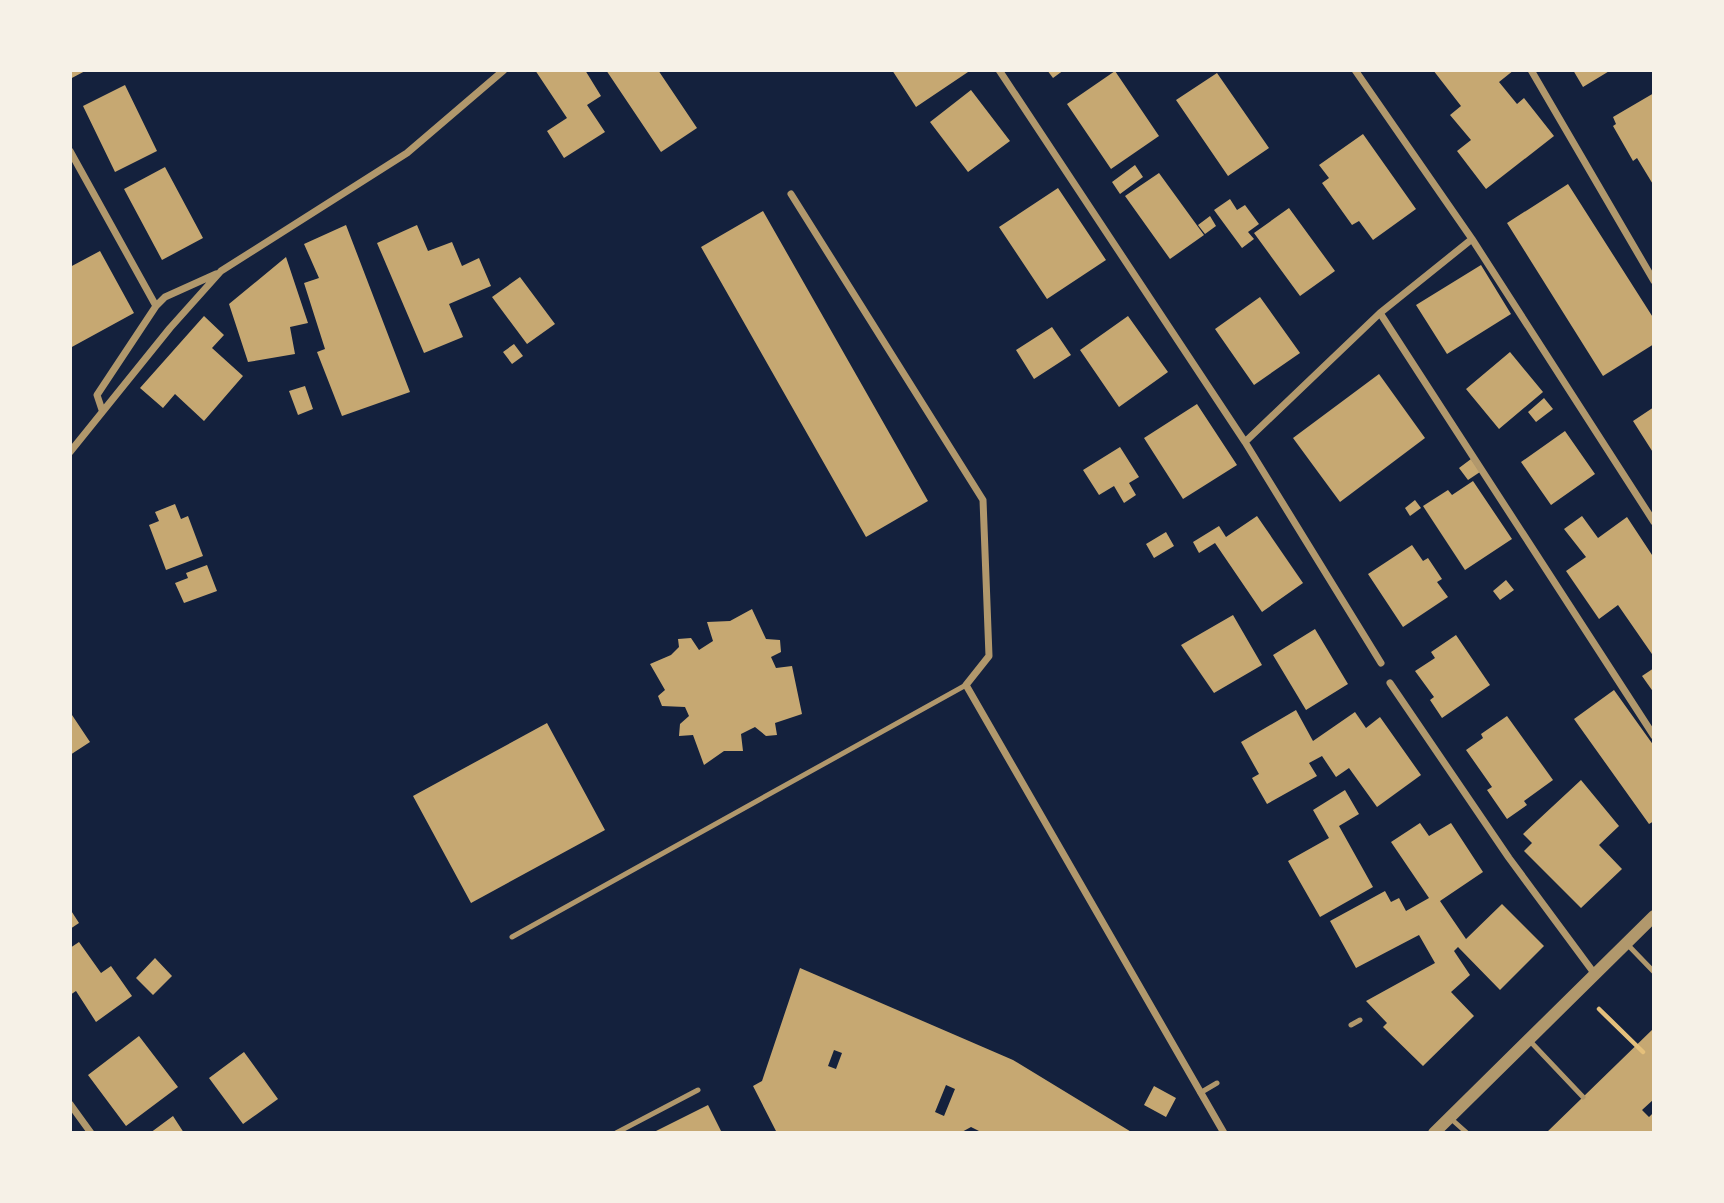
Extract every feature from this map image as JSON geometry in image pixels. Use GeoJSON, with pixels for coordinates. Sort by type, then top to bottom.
{"type":"FeatureCollection","features":[{"type":"Feature","properties":{"kind":"street"},"geometry":{"type":"LineString","coordinates":[[102,410],[97,395],[156,306],[165,297],[221,271],[407,153],[504,70]]}},
{"type":"Feature","properties":{"kind":"street"},"geometry":{"type":"LineString","coordinates":[[999,70],[1245,442],[1381,663]]}},
{"type":"Feature","properties":{"kind":"street"},"geometry":{"type":"LineString","coordinates":[[1355,70],[1472,239],[1654,522]]}},
{"type":"Feature","properties":{"kind":"street"},"geometry":{"type":"LineString","coordinates":[[1531,70],[1654,281]]}},
{"type":"Feature","properties":{"kind":"street"},"geometry":{"type":"LineString","coordinates":[[70,151],[156,306]]}},
{"type":"Feature","properties":{"kind":"street"},"geometry":{"type":"LineString","coordinates":[[790,194],[983,500],[989,656],[966,685],[1224,1133]]}},
{"type":"Feature","properties":{"kind":"street"},"geometry":{"type":"LineString","coordinates":[[1245,442],[1380,313],[1472,239]]}},
{"type":"Feature","properties":{"kind":"street"},"geometry":{"type":"LineString","coordinates":[[70,452],[170,327],[221,271]]}},
{"type":"Feature","properties":{"kind":"street"},"geometry":{"type":"LineString","coordinates":[[1380,313],[1654,736]]}},
{"type":"Feature","properties":{"kind":"street"},"geometry":{"type":"LineString","coordinates":[[1390,683],[1509,858],[1594,973]]}},
{"type":"Feature","properties":{"kind":"street"},"geometry":{"type":"LineString","coordinates":[[1433,1132],[1654,916]]}},
{"type":"Feature","properties":{"kind":"street"},"geometry":{"type":"LineString","coordinates":[[70,1104],[91,1133]]}},
{"type":"Feature","properties":{"kind":"lane"},"geometry":{"type":"LineString","coordinates":[[512,937],[966,685]]}},
{"type":"Feature","properties":{"kind":"lane"},"geometry":{"type":"LineString","coordinates":[[1626,943],[1654,972]]}},
{"type":"Feature","properties":{"kind":"lane"},"geometry":{"type":"LineString","coordinates":[[1351,1025],[1360,1020]]}},
{"type":"Feature","properties":{"kind":"lane"},"geometry":{"type":"LineString","coordinates":[[1528,1039],[1583,1097]]}},
{"type":"Feature","properties":{"kind":"lane"},"geometry":{"type":"LineString","coordinates":[[1200,1093],[1217,1083]]}},
{"type":"Feature","properties":{"kind":"lane"},"geometry":{"type":"LineString","coordinates":[[616,1133],[698,1090]]}},
{"type":"Feature","properties":{"kind":"lane"},"geometry":{"type":"LineString","coordinates":[[1450,1117],[1467,1133]]}},
{"type":"Feature","properties":{"kind":"path"},"geometry":{"type":"LineString","coordinates":[[1600,1009],[1643,1052]]}},
{"type":"Feature","properties":{"kind":"building"},"geometry":{"type":"Polygon","coordinates":[[[70,70],[87,70],[70,79],[70,70]]]}},
{"type":"Feature","properties":{"kind":"building"},"geometry":{"type":"Polygon","coordinates":[[[535,70],[585,70],[601,96],[587,105],[605,132],[564,158],[547,131],[567,118],[535,70]]]}},
{"type":"Feature","properties":{"kind":"building"},"geometry":{"type":"Polygon","coordinates":[[[606,70],[658,70],[697,128],[661,152],[606,70]]]}},
{"type":"Feature","properties":{"kind":"building"},"geometry":{"type":"Polygon","coordinates":[[[892,70],[971,70],[916,107],[892,70]]]}},
{"type":"Feature","properties":{"kind":"building"},"geometry":{"type":"Polygon","coordinates":[[[1047,70],[1064,70],[1053,78],[1047,70]]]}},
{"type":"Feature","properties":{"kind":"building"},"geometry":{"type":"Polygon","coordinates":[[[1433,70],[1514,70],[1499,82],[1517,104],[1524,98],[1554,136],[1486,189],[1457,151],[1471,140],[1450,115],[1461,106],[1433,70]]]}},
{"type":"Feature","properties":{"kind":"building"},"geometry":{"type":"Polygon","coordinates":[[[1573,70],[1611,70],[1583,87],[1573,70]]]}},
{"type":"Feature","properties":{"kind":"building"},"geometry":{"type":"Polygon","coordinates":[[[1115,71],[1159,136],[1111,169],[1067,104],[1115,71]]]}},
{"type":"Feature","properties":{"kind":"building"},"geometry":{"type":"Polygon","coordinates":[[[1217,73],[1269,148],[1228,176],[1176,100],[1217,73]]]}},
{"type":"Feature","properties":{"kind":"building"},"geometry":{"type":"Polygon","coordinates":[[[125,85],[157,151],[115,172],[83,106],[125,85]]]}},
{"type":"Feature","properties":{"kind":"building"},"geometry":{"type":"Polygon","coordinates":[[[971,90],[1010,141],[968,172],[930,122],[971,90]]]}},
{"type":"Feature","properties":{"kind":"building"},"geometry":{"type":"Polygon","coordinates":[[[1654,93],[1654,186],[1637,158],[1633,161],[1613,126],[1616,124],[1613,117],[1654,93]]]}},
{"type":"Feature","properties":{"kind":"building"},"geometry":{"type":"Polygon","coordinates":[[[1363,134],[1416,209],[1373,240],[1359,221],[1352,225],[1322,183],[1329,178],[1319,165],[1363,134]]]}},
{"type":"Feature","properties":{"kind":"building"},"geometry":{"type":"Polygon","coordinates":[[[1135,165],[1143,177],[1120,194],[1112,182],[1135,165]]]}},
{"type":"Feature","properties":{"kind":"building"},"geometry":{"type":"Polygon","coordinates":[[[165,167],[203,238],[162,260],[124,189],[165,167]]]}},
{"type":"Feature","properties":{"kind":"building"},"geometry":{"type":"Polygon","coordinates":[[[1159,173],[1204,235],[1170,259],[1125,196],[1159,173]]]}},
{"type":"Feature","properties":{"kind":"building"},"geometry":{"type":"Polygon","coordinates":[[[1568,184],[1654,319],[1654,344],[1603,376],[1507,223],[1568,184]]]}},
{"type":"Feature","properties":{"kind":"building"},"geometry":{"type":"Polygon","coordinates":[[[1058,188],[1106,260],[1047,299],[999,227],[1058,188]]]}},
{"type":"Feature","properties":{"kind":"building"},"geometry":{"type":"Polygon","coordinates":[[[1230,199],[1237,210],[1245,205],[1259,224],[1248,232],[1254,239],[1242,248],[1214,210],[1230,199]]]}},
{"type":"Feature","properties":{"kind":"building"},"geometry":{"type":"Polygon","coordinates":[[[1289,208],[1335,271],[1300,296],[1254,233],[1289,208]]]}},
{"type":"Feature","properties":{"kind":"building"},"geometry":{"type":"Polygon","coordinates":[[[763,211],[928,501],[866,537],[701,247],[763,211]]]}},
{"type":"Feature","properties":{"kind":"building"},"geometry":{"type":"Polygon","coordinates":[[[1210,216],[1216,226],[1205,234],[1198,225],[1210,216]]]}},
{"type":"Feature","properties":{"kind":"building"},"geometry":{"type":"Polygon","coordinates":[[[346,225],[410,392],[342,416],[317,352],[325,349],[304,283],[319,278],[304,244],[346,225]]]}},
{"type":"Feature","properties":{"kind":"building"},"geometry":{"type":"Polygon","coordinates":[[[417,225],[428,251],[452,242],[462,266],[479,258],[491,286],[449,304],[463,337],[424,353],[377,243],[417,225]]]}},
{"type":"Feature","properties":{"kind":"building"},"geometry":{"type":"Polygon","coordinates":[[[100,251],[134,313],[70,348],[70,267],[100,251]]]}},
{"type":"Feature","properties":{"kind":"building"},"geometry":{"type":"Polygon","coordinates":[[[286,257],[308,323],[290,327],[295,354],[248,362],[229,304],[286,257]]]}},
{"type":"Feature","properties":{"kind":"building"},"geometry":{"type":"Polygon","coordinates":[[[1481,265],[1511,314],[1447,354],[1416,305],[1481,265]]]}},
{"type":"Feature","properties":{"kind":"building"},"geometry":{"type":"Polygon","coordinates":[[[520,277],[555,324],[527,344],[492,297],[520,277]]]}},
{"type":"Feature","properties":{"kind":"building"},"geometry":{"type":"Polygon","coordinates":[[[1260,297],[1300,353],[1254,385],[1215,329],[1260,297]]]}},
{"type":"Feature","properties":{"kind":"building"},"geometry":{"type":"Polygon","coordinates":[[[204,316],[224,335],[212,348],[243,376],[204,421],[175,394],[163,408],[140,388],[204,316]]]}},
{"type":"Feature","properties":{"kind":"building"},"geometry":{"type":"Polygon","coordinates":[[[1128,316],[1168,372],[1119,407],[1080,350],[1128,316]]]}},
{"type":"Feature","properties":{"kind":"building"},"geometry":{"type":"Polygon","coordinates":[[[1052,327],[1071,355],[1034,379],[1016,350],[1052,327]]]}},
{"type":"Feature","properties":{"kind":"building"},"geometry":{"type":"Polygon","coordinates":[[[514,344],[523,356],[512,364],[503,352],[514,344]]]}},
{"type":"Feature","properties":{"kind":"building"},"geometry":{"type":"Polygon","coordinates":[[[1510,352],[1543,392],[1499,429],[1466,389],[1510,352]]]}},
{"type":"Feature","properties":{"kind":"building"},"geometry":{"type":"Polygon","coordinates":[[[1379,374],[1425,438],[1340,502],[1293,438],[1379,374]]]}},
{"type":"Feature","properties":{"kind":"building"},"geometry":{"type":"Polygon","coordinates":[[[305,386],[313,409],[298,415],[289,391],[305,386]]]}},
{"type":"Feature","properties":{"kind":"building"},"geometry":{"type":"Polygon","coordinates":[[[1544,398],[1553,409],[1536,422],[1528,412],[1544,398]]]}},
{"type":"Feature","properties":{"kind":"building"},"geometry":{"type":"Polygon","coordinates":[[[1197,404],[1237,465],[1183,499],[1144,438],[1197,404]]]}},
{"type":"Feature","properties":{"kind":"building"},"geometry":{"type":"Polygon","coordinates":[[[1654,407],[1654,454],[1633,421],[1654,407]]]}},
{"type":"Feature","properties":{"kind":"building"},"geometry":{"type":"Polygon","coordinates":[[[1565,431],[1595,474],[1551,505],[1521,462],[1565,431]]]}},
{"type":"Feature","properties":{"kind":"building"},"geometry":{"type":"Polygon","coordinates":[[[1120,447],[1139,477],[1129,483],[1136,495],[1124,503],[1114,486],[1099,495],[1083,470],[1120,447]]]}},
{"type":"Feature","properties":{"kind":"building"},"geometry":{"type":"Polygon","coordinates":[[[1471,459],[1480,472],[1468,480],[1459,468],[1471,459]]]}},
{"type":"Feature","properties":{"kind":"building"},"geometry":{"type":"Polygon","coordinates":[[[1473,481],[1512,539],[1465,570],[1423,506],[1448,490],[1452,495],[1473,481]]]}},
{"type":"Feature","properties":{"kind":"building"},"geometry":{"type":"Polygon","coordinates":[[[1415,500],[1421,508],[1410,516],[1405,508],[1415,500]]]}},
{"type":"Feature","properties":{"kind":"building"},"geometry":{"type":"Polygon","coordinates":[[[175,504],[181,519],[188,516],[203,556],[166,570],[149,525],[159,521],[155,512],[175,504]]]}},
{"type":"Feature","properties":{"kind":"building"},"geometry":{"type":"Polygon","coordinates":[[[1257,516],[1303,583],[1262,612],[1215,543],[1199,553],[1193,542],[1219,526],[1226,537],[1257,516]]]}},
{"type":"Feature","properties":{"kind":"building"},"geometry":{"type":"Polygon","coordinates":[[[1582,516],[1598,538],[1627,517],[1654,558],[1654,657],[1618,605],[1599,619],[1566,571],[1586,557],[1564,529],[1582,516]]]}},
{"type":"Feature","properties":{"kind":"building"},"geometry":{"type":"Polygon","coordinates":[[[1166,532],[1174,546],[1154,558],[1146,544],[1166,532]]]}},
{"type":"Feature","properties":{"kind":"building"},"geometry":{"type":"Polygon","coordinates":[[[1412,545],[1423,561],[1428,558],[1442,579],[1437,582],[1448,597],[1403,627],[1368,574],[1412,545]]]}},
{"type":"Feature","properties":{"kind":"building"},"geometry":{"type":"Polygon","coordinates":[[[207,565],[217,591],[184,603],[175,583],[188,578],[186,573],[207,565]]]}},
{"type":"Feature","properties":{"kind":"building"},"geometry":{"type":"Polygon","coordinates":[[[1506,580],[1514,590],[1500,600],[1493,591],[1506,580]]]}},
{"type":"Feature","properties":{"kind":"building"},"geometry":{"type":"Polygon","coordinates":[[[752,609],[766,639],[780,640],[781,652],[771,657],[776,668],[792,666],[802,714],[775,723],[777,735],[766,736],[755,727],[741,734],[743,751],[724,751],[704,765],[693,735],[679,736],[680,724],[689,716],[685,707],[662,706],[658,696],[665,690],[650,664],[671,655],[679,647],[678,639],[691,638],[699,650],[713,641],[707,622],[730,621],[752,609]]]}},
{"type":"Feature","properties":{"kind":"building"},"geometry":{"type":"Polygon","coordinates":[[[1233,615],[1262,665],[1214,693],[1181,645],[1233,615]]]}},
{"type":"Feature","properties":{"kind":"building"},"geometry":{"type":"Polygon","coordinates":[[[1315,629],[1348,684],[1306,710],[1273,655],[1315,629]]]}},
{"type":"Feature","properties":{"kind":"building"},"geometry":{"type":"Polygon","coordinates":[[[1456,635],[1490,685],[1442,718],[1430,700],[1434,697],[1415,671],[1435,658],[1431,652],[1456,635]]]}},
{"type":"Feature","properties":{"kind":"building"},"geometry":{"type":"Polygon","coordinates":[[[1654,668],[1654,693],[1642,676],[1654,668]]]}},
{"type":"Feature","properties":{"kind":"building"},"geometry":{"type":"Polygon","coordinates":[[[1614,690],[1654,746],[1654,821],[1649,824],[1574,719],[1614,690]]]}},
{"type":"Feature","properties":{"kind":"building"},"geometry":{"type":"Polygon","coordinates":[[[1296,710],[1313,741],[1355,712],[1366,728],[1380,717],[1421,775],[1377,807],[1349,768],[1336,777],[1322,756],[1309,763],[1317,776],[1267,804],[1252,778],[1259,774],[1241,742],[1296,710]]]}},
{"type":"Feature","properties":{"kind":"building"},"geometry":{"type":"Polygon","coordinates":[[[70,712],[90,742],[70,755],[70,712]]]}},
{"type":"Feature","properties":{"kind":"building"},"geometry":{"type":"Polygon","coordinates":[[[1507,716],[1553,780],[1524,801],[1527,805],[1507,819],[1487,790],[1492,787],[1466,750],[1483,738],[1481,734],[1507,716]]]}},
{"type":"Feature","properties":{"kind":"building"},"geometry":{"type":"Polygon","coordinates":[[[547,723],[605,830],[471,903],[413,796],[547,723]]]}},
{"type":"Feature","properties":{"kind":"building"},"geometry":{"type":"Polygon","coordinates":[[[1581,780],[1619,826],[1599,845],[1622,869],[1581,908],[1524,851],[1532,843],[1523,834],[1581,780]]]}},
{"type":"Feature","properties":{"kind":"building"},"geometry":{"type":"Polygon","coordinates":[[[1345,790],[1359,814],[1339,826],[1373,887],[1320,917],[1288,861],[1329,838],[1313,810],[1345,790]]]}},
{"type":"Feature","properties":{"kind":"building"},"geometry":{"type":"Polygon","coordinates":[[[1420,823],[1429,836],[1451,823],[1483,872],[1440,901],[1466,939],[1502,904],[1544,946],[1500,990],[1458,947],[1454,951],[1470,975],[1451,992],[1474,1016],[1423,1066],[1383,1027],[1387,1023],[1366,1001],[1435,963],[1419,935],[1356,968],[1330,921],[1385,891],[1391,902],[1399,898],[1406,911],[1429,898],[1391,842],[1420,823]]]}},
{"type":"Feature","properties":{"kind":"building"},"geometry":{"type":"Polygon","coordinates":[[[70,909],[79,923],[70,929],[70,909]]]}},
{"type":"Feature","properties":{"kind":"building"},"geometry":{"type":"Polygon","coordinates":[[[79,942],[101,973],[111,966],[132,996],[96,1022],[76,991],[70,995],[70,948],[79,942]]]}},
{"type":"Feature","properties":{"kind":"building"},"geometry":{"type":"Polygon","coordinates":[[[155,958],[172,976],[153,995],[136,978],[155,958]]]}},
{"type":"Feature","properties":{"kind":"building"},"geometry":{"type":"Polygon","coordinates":[[[800,968],[1013,1060],[1133,1133],[983,1133],[971,1127],[960,1133],[777,1133],[753,1086],[762,1081],[800,968]],[[834,1050],[828,1066],[836,1069],[842,1053],[834,1050]],[[946,1085],[935,1112],[944,1116],[955,1089],[946,1085]]]}},
{"type":"Feature","properties":{"kind":"building"},"geometry":{"type":"Polygon","coordinates":[[[1654,1028],[1654,1099],[1642,1110],[1649,1117],[1654,1112],[1654,1133],[1546,1133],[1654,1028]]]}},
{"type":"Feature","properties":{"kind":"building"},"geometry":{"type":"Polygon","coordinates":[[[139,1036],[178,1087],[126,1126],[88,1075],[139,1036]]]}},
{"type":"Feature","properties":{"kind":"building"},"geometry":{"type":"Polygon","coordinates":[[[244,1052],[278,1099],[243,1124],[209,1078],[244,1052]]]}},
{"type":"Feature","properties":{"kind":"building"},"geometry":{"type":"Polygon","coordinates":[[[1154,1086],[1176,1098],[1166,1117],[1144,1105],[1154,1086]]]}},
{"type":"Feature","properties":{"kind":"building"},"geometry":{"type":"Polygon","coordinates":[[[708,1105],[722,1133],[652,1133],[708,1105]]]}},
{"type":"Feature","properties":{"kind":"building"},"geometry":{"type":"Polygon","coordinates":[[[173,1116],[184,1133],[150,1133],[173,1116]]]}}]}
